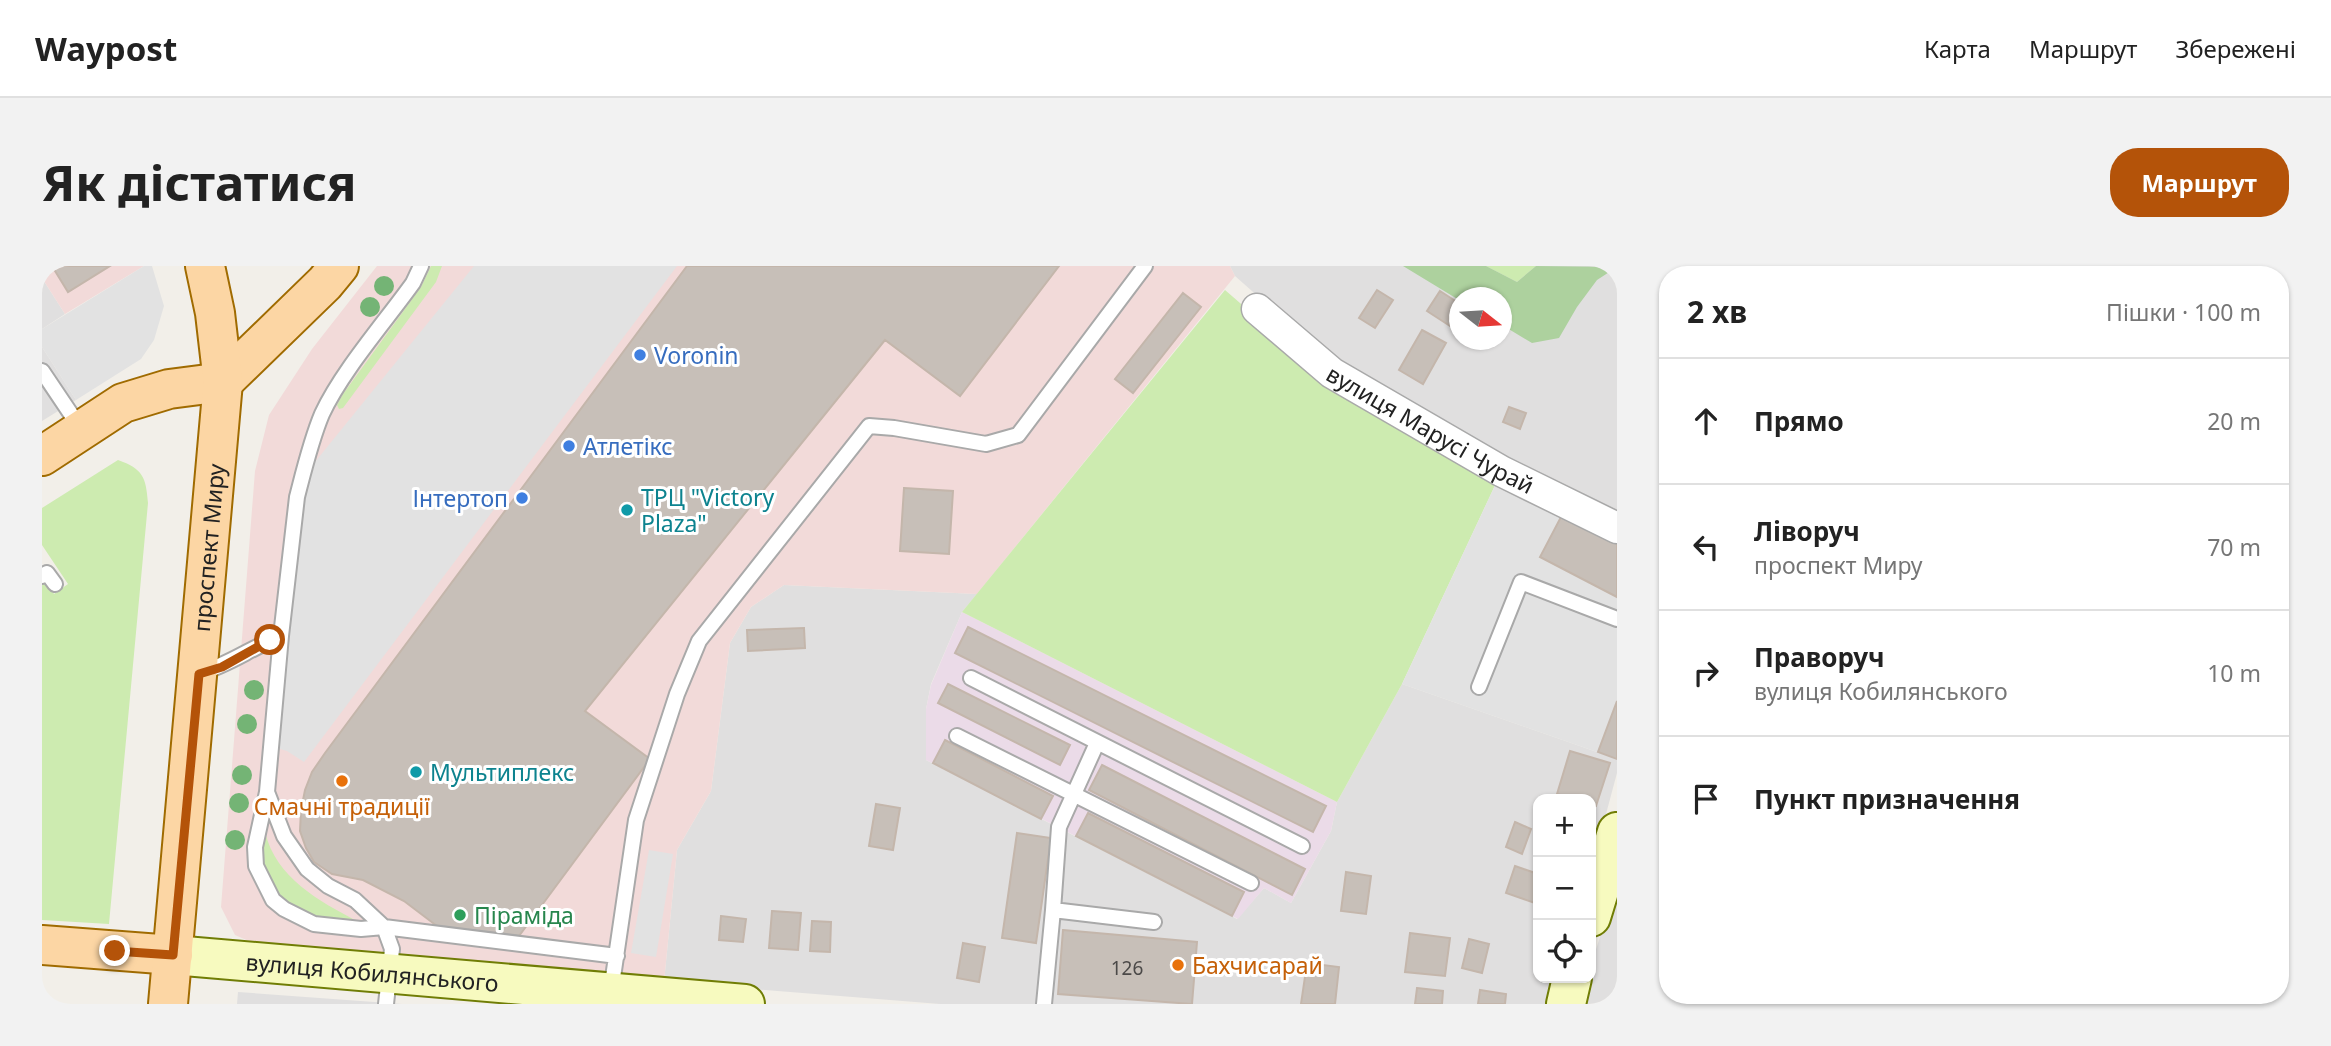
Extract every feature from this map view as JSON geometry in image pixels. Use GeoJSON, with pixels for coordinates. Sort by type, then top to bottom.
{"type":"FeatureCollection","features":[{"type":"Feature","properties":{"kind":"main road","name":"проспект Миру"},"geometry":{"type":"LineString","coordinates":[[168,1004],[223,382],[215,313],[205,266]]}},
{"type":"Feature","properties":{"kind":"main road"},"geometry":{"type":"LineString","coordinates":[[42,456],[123,404],[169,389],[223,382],[325,284],[339,266]]}},
{"type":"Feature","properties":{"kind":"main road"},"geometry":{"type":"LineString","coordinates":[[1596,901],[1617,832]]}},
{"type":"Feature","properties":{"kind":"main road","name":"вулиця Кобилянського"},"geometry":{"type":"LineString","coordinates":[[42,945],[173,955],[387,988],[611,993],[745,1004]]}},
{"type":"Feature","properties":{"kind":"main road"},"geometry":{"type":"LineString","coordinates":[[1566,1004],[1571,983]]}},
{"type":"Feature","properties":{"kind":"street","name":"вулиця Марусі Чурай"},"geometry":{"type":"LineString","coordinates":[[1257,309],[1332,373],[1501,471],[1617,528]]}},
{"type":"Feature","properties":{"kind":"lane"},"geometry":{"type":"LineString","coordinates":[[421,266],[413,283],[335,390],[322,415],[297,497],[267,792],[255,847],[256,866],[273,901],[314,924],[361,929],[384,927],[617,956]]}},
{"type":"Feature","properties":{"kind":"lane"},"geometry":{"type":"LineString","coordinates":[[611,993],[636,820],[677,694],[699,641],[869,426],[986,444],[1018,435],[1145,266]]}},
{"type":"Feature","properties":{"kind":"lane"},"geometry":{"type":"LineString","coordinates":[[42,372],[82,431]]}},
{"type":"Feature","properties":{"kind":"lane"},"geometry":{"type":"LineString","coordinates":[[42,576],[47,573],[55,584]]}},
{"type":"Feature","properties":{"kind":"lane"},"geometry":{"type":"LineString","coordinates":[[1479,687],[1521,583],[1617,618]]}},
{"type":"Feature","properties":{"kind":"lane"},"geometry":{"type":"LineString","coordinates":[[199,674],[222,667],[281,636]]}},
{"type":"Feature","properties":{"kind":"lane"},"geometry":{"type":"LineString","coordinates":[[971,678],[1302,846]]}},
{"type":"Feature","properties":{"kind":"lane"},"geometry":{"type":"LineString","coordinates":[[957,736],[1251,883]]}},
{"type":"Feature","properties":{"kind":"lane"},"geometry":{"type":"LineString","coordinates":[[1044,1004],[1059,827],[1097,743]]}},
{"type":"Feature","properties":{"kind":"lane"},"geometry":{"type":"LineString","coordinates":[[267,792],[284,836],[307,869],[328,886],[355,900],[384,927],[392,949],[387,988]]}},
{"type":"Feature","properties":{"kind":"lane"},"geometry":{"type":"LineString","coordinates":[[1053,910],[1154,922]]}},
{"type":"Feature","properties":{"kind":"shaded area"},"geometry":{"type":"Polygon","coordinates":[[[42,266],[144,266],[65,314],[42,278],[42,266]]]}},
{"type":"Feature","properties":{"kind":"shaded area"},"geometry":{"type":"Polygon","coordinates":[[[144,266],[152,266],[164,306],[154,340],[141,359],[76,400],[42,347],[42,329],[144,266]]]}},
{"type":"Feature","properties":{"kind":"shaded area"},"geometry":{"type":"Polygon","coordinates":[[[377,266],[1230,266],[1235,276],[977,594],[784,585],[751,607],[730,643],[711,791],[677,850],[664,982],[258,945],[235,935],[221,907],[255,471],[269,415],[312,349],[377,266]]]}},
{"type":"Feature","properties":{"kind":"shaded area"},"geometry":{"type":"Polygon","coordinates":[[[474,266],[677,266],[304,762],[287,751],[273,747],[302,478],[474,266]]]}},
{"type":"Feature","properties":{"kind":"shaded area"},"geometry":{"type":"Polygon","coordinates":[[[1230,266],[1617,266],[1617,516],[1506,462],[1337,366],[1235,276],[1230,266]]]}},
{"type":"Feature","properties":{"kind":"shaded area"},"geometry":{"type":"Polygon","coordinates":[[[42,278],[65,314],[42,329],[42,278]]]}},
{"type":"Feature","properties":{"kind":"shaded area"},"geometry":{"type":"Polygon","coordinates":[[[42,347],[76,400],[42,421],[42,347]]]}},
{"type":"Feature","properties":{"kind":"shaded area"},"geometry":{"type":"Polygon","coordinates":[[[1498,479],[1617,540],[1617,759],[1402,684],[1498,479]]]}},
{"type":"Feature","properties":{"kind":"shaded area"},"geometry":{"type":"Polygon","coordinates":[[[784,585],[977,594],[962,612],[931,684],[926,709],[926,760],[1237,919],[1264,888],[1291,903],[1331,831],[1337,802],[1402,684],[1617,759],[1617,773],[1596,851],[1596,794],[1533,794],[1533,983],[1560,983],[1554,1004],[940,1004],[664,982],[677,850],[711,791],[730,643],[751,607],[784,585]]]}},
{"type":"Feature","properties":{"kind":"shaded area"},"geometry":{"type":"Polygon","coordinates":[[[962,612],[1337,802],[1331,831],[1291,903],[1264,888],[1238,919],[926,760],[926,709],[931,685],[962,612]]]}},
{"type":"Feature","properties":{"kind":"shaded area"},"geometry":{"type":"Polygon","coordinates":[[[649,850],[673,854],[656,957],[631,953],[649,850]]]}},
{"type":"Feature","properties":{"kind":"shaded area"},"geometry":{"type":"Polygon","coordinates":[[[1617,884],[1617,1004],[1579,1004],[1585,983],[1596,983],[1596,949],[1617,884]]]}},
{"type":"Feature","properties":{"kind":"shaded area"},"geometry":{"type":"Polygon","coordinates":[[[238,992],[402,1004],[237,1004],[238,992]]]}},
{"type":"Feature","properties":{"kind":"green space"},"geometry":{"type":"Polygon","coordinates":[[[431,266],[442,266],[436,282],[343,408],[339,409],[337,405],[343,394],[421,287],[431,266]]]}},
{"type":"Feature","properties":{"kind":"green space"},"geometry":{"type":"Polygon","coordinates":[[[1403,266],[1486,266],[1517,282],[1536,266],[1617,267],[1597,280],[1559,338],[1532,343],[1512,331],[1512,287],[1449,287],[1449,294],[1403,266]]]}},
{"type":"Feature","properties":{"kind":"green space"},"geometry":{"type":"Polygon","coordinates":[[[1486,266],[1536,266],[1517,282],[1486,266]]]}},
{"type":"Feature","properties":{"kind":"green space"},"geometry":{"type":"Polygon","coordinates":[[[1225,290],[1330,381],[1498,479],[1402,684],[1337,802],[962,612],[1225,290]]]}},
{"type":"Feature","properties":{"kind":"green space"},"geometry":{"type":"Polygon","coordinates":[[[118,460],[142,475],[148,503],[109,924],[42,920],[42,584],[49,586],[54,594],[68,584],[42,545],[42,508],[118,460]]]}},
{"type":"Feature","properties":{"kind":"green space"},"geometry":{"type":"Polygon","coordinates":[[[265,832],[271,848],[289,875],[314,896],[357,921],[328,921],[313,917],[286,902],[267,879],[262,865],[265,832]]]}},
{"type":"Feature","properties":{"kind":"building"},"geometry":{"type":"Polygon","coordinates":[[[52,266],[110,266],[68,292],[52,266]]]}},
{"type":"Feature","properties":{"kind":"building","name":"ТРЦ \"Victory Plaza\""},"geometry":{"type":"Polygon","coordinates":[[[687,266],[1059,266],[960,396],[885,340],[585,711],[650,759],[519,936],[441,929],[404,901],[363,880],[332,874],[314,862],[300,831],[305,790],[312,772],[325,753],[687,266]]]}},
{"type":"Feature","properties":{"kind":"building"},"geometry":{"type":"Polygon","coordinates":[[[1377,290],[1393,300],[1375,328],[1359,318],[1377,290]]]}},
{"type":"Feature","properties":{"kind":"building"},"geometry":{"type":"Polygon","coordinates":[[[1440,291],[1449,297],[1449,325],[1427,311],[1440,291]]]}},
{"type":"Feature","properties":{"kind":"building"},"geometry":{"type":"Polygon","coordinates":[[[1183,293],[1201,307],[1133,393],[1115,379],[1183,293]]]}},
{"type":"Feature","properties":{"kind":"building"},"geometry":{"type":"Polygon","coordinates":[[[1422,330],[1446,343],[1423,384],[1399,370],[1422,330]]]}},
{"type":"Feature","properties":{"kind":"building"},"geometry":{"type":"Polygon","coordinates":[[[1509,407],[1526,413],[1520,429],[1503,422],[1509,407]]]}},
{"type":"Feature","properties":{"kind":"building"},"geometry":{"type":"Polygon","coordinates":[[[904,488],[953,491],[949,554],[900,551],[904,488]]]}},
{"type":"Feature","properties":{"kind":"building"},"geometry":{"type":"Polygon","coordinates":[[[1562,515],[1617,543],[1617,597],[1540,557],[1562,515]]]}},
{"type":"Feature","properties":{"kind":"building"},"geometry":{"type":"Polygon","coordinates":[[[968,627],[1326,806],[1313,832],[955,653],[968,627]]]}},
{"type":"Feature","properties":{"kind":"building"},"geometry":{"type":"Polygon","coordinates":[[[804,628],[805,648],[748,651],[747,630],[804,628]]]}},
{"type":"Feature","properties":{"kind":"building"},"geometry":{"type":"Polygon","coordinates":[[[948,684],[1070,745],[1060,765],[938,703],[948,684]]]}},
{"type":"Feature","properties":{"kind":"building"},"geometry":{"type":"Polygon","coordinates":[[[1617,701],[1617,759],[1598,752],[1617,701]]]}},
{"type":"Feature","properties":{"kind":"building"},"geometry":{"type":"Polygon","coordinates":[[[945,740],[1053,796],[1041,819],[933,763],[945,740]]]}},
{"type":"Feature","properties":{"kind":"building"},"geometry":{"type":"Polygon","coordinates":[[[1570,751],[1610,763],[1596,806],[1596,794],[1557,794],[1570,751]]]}},
{"type":"Feature","properties":{"kind":"building"},"geometry":{"type":"Polygon","coordinates":[[[1102,765],[1305,869],[1292,895],[1089,790],[1102,765]]]}},
{"type":"Feature","properties":{"kind":"building"},"geometry":{"type":"Polygon","coordinates":[[[876,804],[900,808],[893,850],[869,846],[876,804]]]}},
{"type":"Feature","properties":{"kind":"building"},"geometry":{"type":"Polygon","coordinates":[[[1088,813],[1244,892],[1232,916],[1076,836],[1088,813]]]}},
{"type":"Feature","properties":{"kind":"building"},"geometry":{"type":"Polygon","coordinates":[[[1515,822],[1531,829],[1522,854],[1506,847],[1515,822]]]}},
{"type":"Feature","properties":{"kind":"building"},"geometry":{"type":"Polygon","coordinates":[[[1017,833],[1051,838],[1036,943],[1002,938],[1017,833]]]}},
{"type":"Feature","properties":{"kind":"building"},"geometry":{"type":"Polygon","coordinates":[[[1515,866],[1533,872],[1533,902],[1506,893],[1515,866]]]}},
{"type":"Feature","properties":{"kind":"building"},"geometry":{"type":"Polygon","coordinates":[[[1346,872],[1371,876],[1366,914],[1341,911],[1346,872]]]}},
{"type":"Feature","properties":{"kind":"building"},"geometry":{"type":"Polygon","coordinates":[[[772,911],[801,913],[798,950],[769,948],[772,911]]]}},
{"type":"Feature","properties":{"kind":"building"},"geometry":{"type":"Polygon","coordinates":[[[721,916],[746,919],[743,942],[719,940],[721,916]]]}},
{"type":"Feature","properties":{"kind":"building"},"geometry":{"type":"Polygon","coordinates":[[[812,921],[831,922],[830,952],[810,951],[812,921]]]}},
{"type":"Feature","properties":{"kind":"building"},"geometry":{"type":"Polygon","coordinates":[[[1063,930],[1197,942],[1192,1004],[1058,994],[1063,930]]]}},
{"type":"Feature","properties":{"kind":"building"},"geometry":{"type":"Polygon","coordinates":[[[1410,933],[1450,938],[1445,976],[1405,972],[1410,933]]]}},
{"type":"Feature","properties":{"kind":"building"},"geometry":{"type":"Polygon","coordinates":[[[1469,939],[1489,944],[1482,973],[1462,968],[1469,939]]]}},
{"type":"Feature","properties":{"kind":"building"},"geometry":{"type":"Polygon","coordinates":[[[963,943],[985,947],[979,982],[957,978],[963,943]]]}},
{"type":"Feature","properties":{"kind":"building"},"geometry":{"type":"Polygon","coordinates":[[[1307,963],[1339,967],[1335,1004],[1301,1004],[1307,963]]]}},
{"type":"Feature","properties":{"kind":"building"},"geometry":{"type":"Polygon","coordinates":[[[1417,988],[1443,991],[1442,1004],[1415,1004],[1417,988]]]}},
{"type":"Feature","properties":{"kind":"building"},"geometry":{"type":"Polygon","coordinates":[[[1480,990],[1506,994],[1505,1004],[1478,1004],[1480,990]]]}},
{"type":"Feature","properties":{"kind":"place","name":"Voronin"},"geometry":{"type":"Point","coordinates":[640,355]}},
{"type":"Feature","properties":{"kind":"place","name":"Атлетікс"},"geometry":{"type":"Point","coordinates":[569,446]}},
{"type":"Feature","properties":{"kind":"place","name":"Інтертоп"},"geometry":{"type":"Point","coordinates":[522,498]}},
{"type":"Feature","properties":{"kind":"place","name":"ТРЦ \"Victory Plaza\""},"geometry":{"type":"Point","coordinates":[627,510]}},
{"type":"Feature","properties":{"kind":"place","name":"Мультиплекс"},"geometry":{"type":"Point","coordinates":[416,772]}},
{"type":"Feature","properties":{"kind":"place","name":"Смачні традиції"},"geometry":{"type":"Point","coordinates":[342,781]}},
{"type":"Feature","properties":{"kind":"place","name":"Піраміда"},"geometry":{"type":"Point","coordinates":[460,915]}},
{"type":"Feature","properties":{"kind":"place","name":"Бахчисарай"},"geometry":{"type":"Point","coordinates":[1178,965]}},
{"type":"Feature","properties":{"kind":"route"},"geometry":{"type":"LineString","coordinates":[[115,951],[173,955],[199,674],[222,667],[270,640]]}}]}
